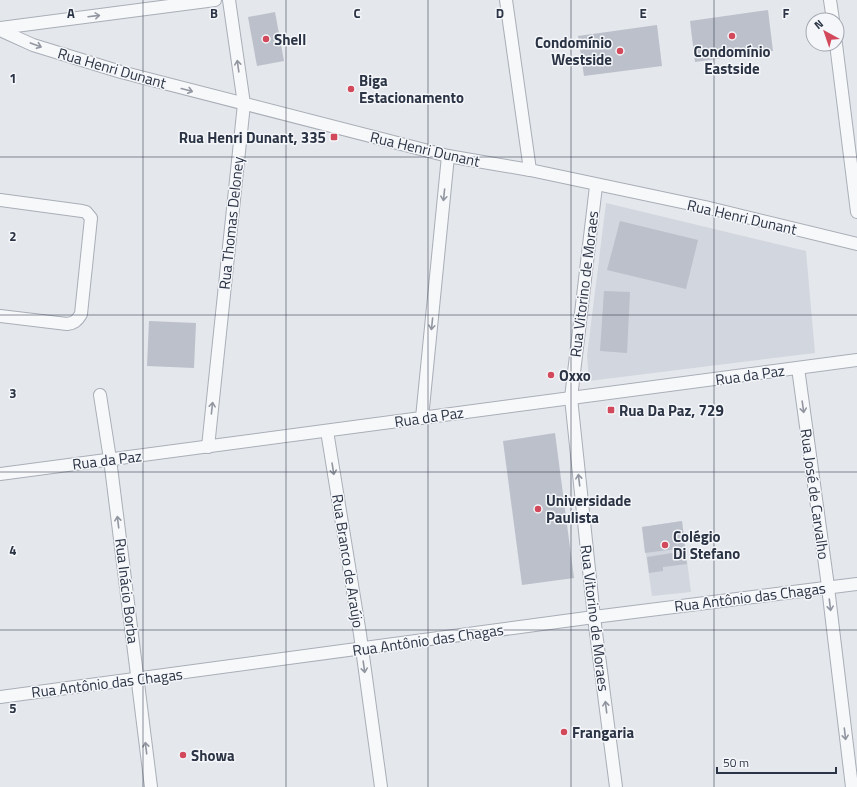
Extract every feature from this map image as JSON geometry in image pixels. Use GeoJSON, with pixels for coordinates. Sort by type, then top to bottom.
{"type":"FeatureCollection","features":[{"type":"Feature","properties":{"kind":"street"},"geometry":{"type":"LineString","coordinates":[[0,29],[215,0]]}},
{"type":"Feature","properties":{"kind":"street","name":"Rua Thomas Deloney"},"geometry":{"type":"LineString","coordinates":[[208,447],[244,104],[229,0]]}},
{"type":"Feature","properties":{"kind":"street"},"geometry":{"type":"LineString","coordinates":[[506,0],[530,170]]}},
{"type":"Feature","properties":{"kind":"street"},"geometry":{"type":"LineString","coordinates":[[830,0],[832,12]]}},
{"type":"Feature","properties":{"kind":"street","name":"Rua Henri Dunant"},"geometry":{"type":"LineString","coordinates":[[0,29],[33,45],[121,72],[448,156],[530,170],[596,186],[705,207],[857,244]]}},
{"type":"Feature","properties":{"kind":"street"},"geometry":{"type":"LineString","coordinates":[[837,52],[857,212]]}},
{"type":"Feature","properties":{"kind":"street"},"geometry":{"type":"LineString","coordinates":[[422,418],[448,156]]}},
{"type":"Feature","properties":{"kind":"street","name":"Rua Vitorino de Moraes"},"geometry":{"type":"LineString","coordinates":[[596,186],[571,398],[594,617],[616,787]]}},
{"type":"Feature","properties":{"kind":"street"},"geometry":{"type":"LineString","coordinates":[[0,200],[82,211],[86,212],[91,218],[81,314],[74,323],[67,324],[0,316]]}},
{"type":"Feature","properties":{"kind":"street","name":"Rua da Paz"},"geometry":{"type":"LineString","coordinates":[[0,474],[857,360]]}},
{"type":"Feature","properties":{"kind":"street","name":"Rua José de Carvalho"},"geometry":{"type":"LineString","coordinates":[[798,368],[852,787]]}},
{"type":"Feature","properties":{"kind":"street","name":"Rua Inácio Borba"},"geometry":{"type":"LineString","coordinates":[[100,395],[110,459],[151,787]]}},
{"type":"Feature","properties":{"kind":"street","name":"Rua Branco de Araújo"},"geometry":{"type":"LineString","coordinates":[[327,431],[362,649],[380,787]]}},
{"type":"Feature","properties":{"kind":"street","name":"Rua Antônio das Chagas"},"geometry":{"type":"LineString","coordinates":[[0,697],[138,680],[594,617],[857,584]]}},
{"type":"Feature","properties":{"kind":"shaded area"},"geometry":{"type":"Polygon","coordinates":[[[606,203],[806,251],[815,353],[589,381],[587,356],[606,203]]]}},
{"type":"Feature","properties":{"kind":"shaded area","name":"Colégio Di Stefano"},"geometry":{"type":"Polygon","coordinates":[[[682,521],[691,592],[652,596],[642,527],[682,521]]]}},
{"type":"Feature","properties":{"kind":"building","name":"Condomínio Eastside"},"geometry":{"type":"Polygon","coordinates":[[[768,10],[773,51],[695,62],[690,21],[768,10]]]}},
{"type":"Feature","properties":{"kind":"building","name":"Shell"},"geometry":{"type":"Polygon","coordinates":[[[275,12],[284,61],[257,66],[248,17],[275,12]]]}},
{"type":"Feature","properties":{"kind":"building","name":"Condomínio Westside"},"geometry":{"type":"Polygon","coordinates":[[[657,25],[662,66],[584,76],[578,36],[657,25]]]}},
{"type":"Feature","properties":{"kind":"building"},"geometry":{"type":"Polygon","coordinates":[[[620,221],[698,240],[686,289],[607,270],[620,221]]]}},
{"type":"Feature","properties":{"kind":"building"},"geometry":{"type":"Polygon","coordinates":[[[604,291],[630,292],[627,353],[600,351],[604,291]]]}},
{"type":"Feature","properties":{"kind":"building"},"geometry":{"type":"Polygon","coordinates":[[[149,321],[196,323],[194,368],[147,366],[149,321]]]}},
{"type":"Feature","properties":{"kind":"building","name":"Universidade Paulista"},"geometry":{"type":"Polygon","coordinates":[[[555,433],[574,578],[522,585],[503,441],[555,433]]]}},
{"type":"Feature","properties":{"kind":"building"},"geometry":{"type":"Polygon","coordinates":[[[682,521],[685,548],[645,553],[642,527],[682,521]]]}},
{"type":"Feature","properties":{"kind":"building"},"geometry":{"type":"Polygon","coordinates":[[[685,551],[687,564],[663,567],[663,571],[649,573],[647,557],[685,551]]]}},
{"type":"Feature","properties":{"kind":"place","name":"Condomínio Eastside"},"geometry":{"type":"Point","coordinates":[732,36]}},
{"type":"Feature","properties":{"kind":"place","name":"Shell"},"geometry":{"type":"Point","coordinates":[266,39]}},
{"type":"Feature","properties":{"kind":"place","name":"Condomínio Westside"},"geometry":{"type":"Point","coordinates":[620,51]}},
{"type":"Feature","properties":{"kind":"place","name":"Biga Estacionamento"},"geometry":{"type":"Point","coordinates":[351,89]}},
{"type":"Feature","properties":{"kind":"place","name":"Rua Henri Dunant, 335"},"geometry":{"type":"Point","coordinates":[334,137]}},
{"type":"Feature","properties":{"kind":"place","name":"Oxxo"},"geometry":{"type":"Point","coordinates":[551,375]}},
{"type":"Feature","properties":{"kind":"place","name":"Rua Da Paz, 729"},"geometry":{"type":"Point","coordinates":[611,410]}},
{"type":"Feature","properties":{"kind":"place","name":"Universidade Paulista"},"geometry":{"type":"Point","coordinates":[538,509]}},
{"type":"Feature","properties":{"kind":"place","name":"Colégio Di Stefano"},"geometry":{"type":"Point","coordinates":[665,545]}},
{"type":"Feature","properties":{"kind":"place","name":"Frangaria"},"geometry":{"type":"Point","coordinates":[564,732]}},
{"type":"Feature","properties":{"kind":"place","name":"Showa"},"geometry":{"type":"Point","coordinates":[183,755]}}]}
